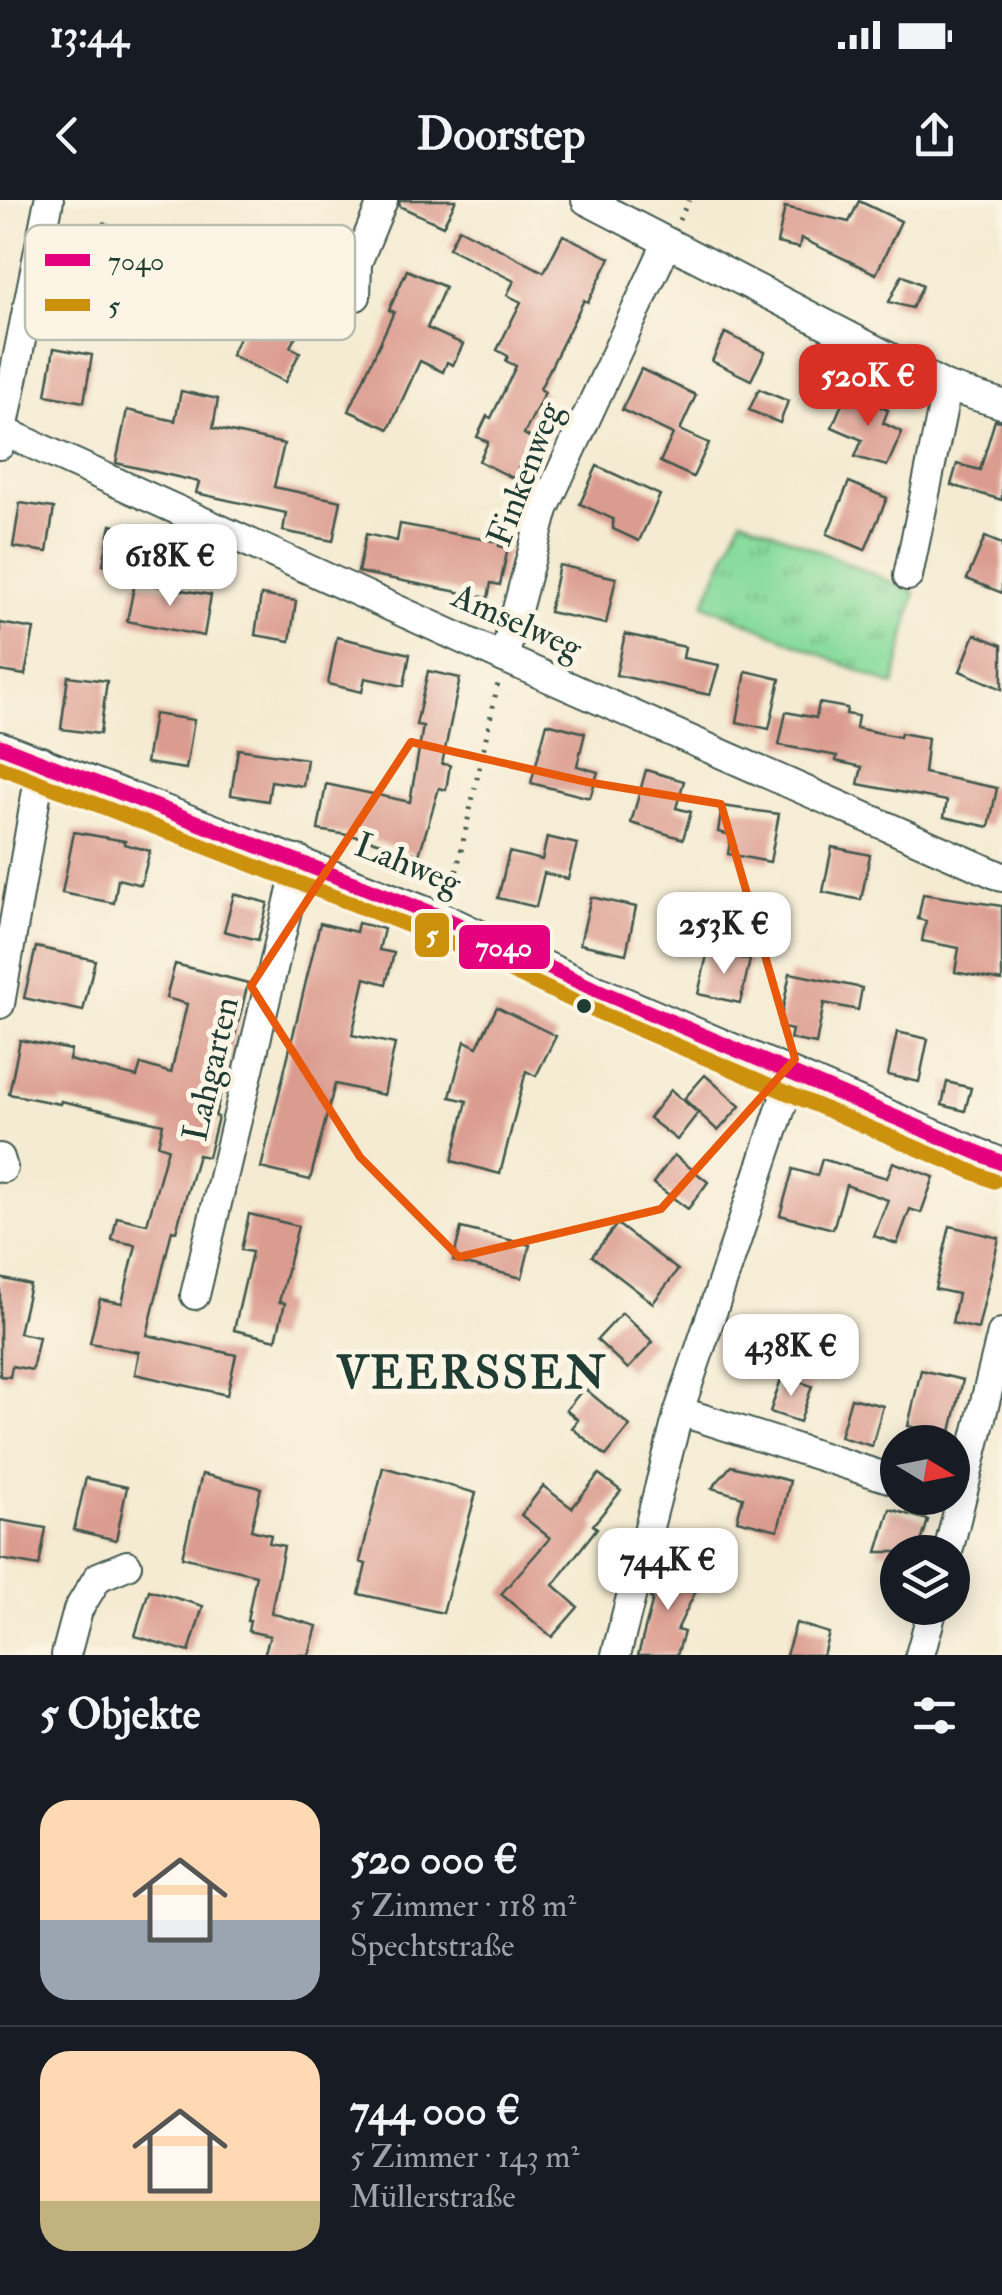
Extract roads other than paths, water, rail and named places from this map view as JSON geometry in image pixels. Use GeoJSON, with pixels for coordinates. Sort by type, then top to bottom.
{"type":"FeatureCollection","features":[{"type":"Feature","properties":{"kind":"street"},"geometry":{"type":"LineString","coordinates":[[44,225],[49,200]]}},
{"type":"Feature","properties":{"kind":"street"},"geometry":{"type":"LineString","coordinates":[[356,296],[356,263],[383,200]]}},
{"type":"Feature","properties":{"kind":"street"},"geometry":{"type":"LineString","coordinates":[[586,200],[947,387],[1002,404]]}},
{"type":"Feature","properties":{"kind":"street","name":"Finkenweg"},"geometry":{"type":"LineString","coordinates":[[504,658],[544,508],[667,243]]}},
{"type":"Feature","properties":{"kind":"street"},"geometry":{"type":"LineString","coordinates":[[2,439],[25,322]]}},
{"type":"Feature","properties":{"kind":"street"},"geometry":{"type":"LineString","coordinates":[[908,576],[947,387]]}},
{"type":"Feature","properties":{"kind":"street","name":"Amselweg"},"geometry":{"type":"LineString","coordinates":[[2,439],[1002,877]]}},
{"type":"Feature","properties":{"kind":"street","name":"Lahweg"},"geometry":{"type":"LineString","coordinates":[[0,746],[446,919],[592,988],[1002,1163]]}},
{"type":"Feature","properties":{"kind":"street"},"geometry":{"type":"LineString","coordinates":[[0,1004],[42,761]]}},
{"type":"Feature","properties":{"kind":"street","name":"Lahgarten"},"geometry":{"type":"LineString","coordinates":[[195,1295],[299,860]]}},
{"type":"Feature","properties":{"kind":"street"},"geometry":{"type":"LineString","coordinates":[[616,1655],[678,1411],[792,1075]]}},
{"type":"Feature","properties":{"kind":"street"},"geometry":{"type":"LineString","coordinates":[[970,1447],[1002,1333]]}},
{"type":"Feature","properties":{"kind":"street"},"geometry":{"type":"LineString","coordinates":[[678,1411],[880,1475]]}},
{"type":"Feature","properties":{"kind":"street"},"geometry":{"type":"LineString","coordinates":[[66,1655],[78,1610],[98,1576],[127,1565]]}},
{"type":"Feature","properties":{"kind":"street"},"geometry":{"type":"LineString","coordinates":[[920,1655],[928,1625]]}},
{"type":"Feature","properties":{"kind":"district","name":"VEERSSEN"},"geometry":{"type":"Point","coordinates":[472,1374]}}]}
